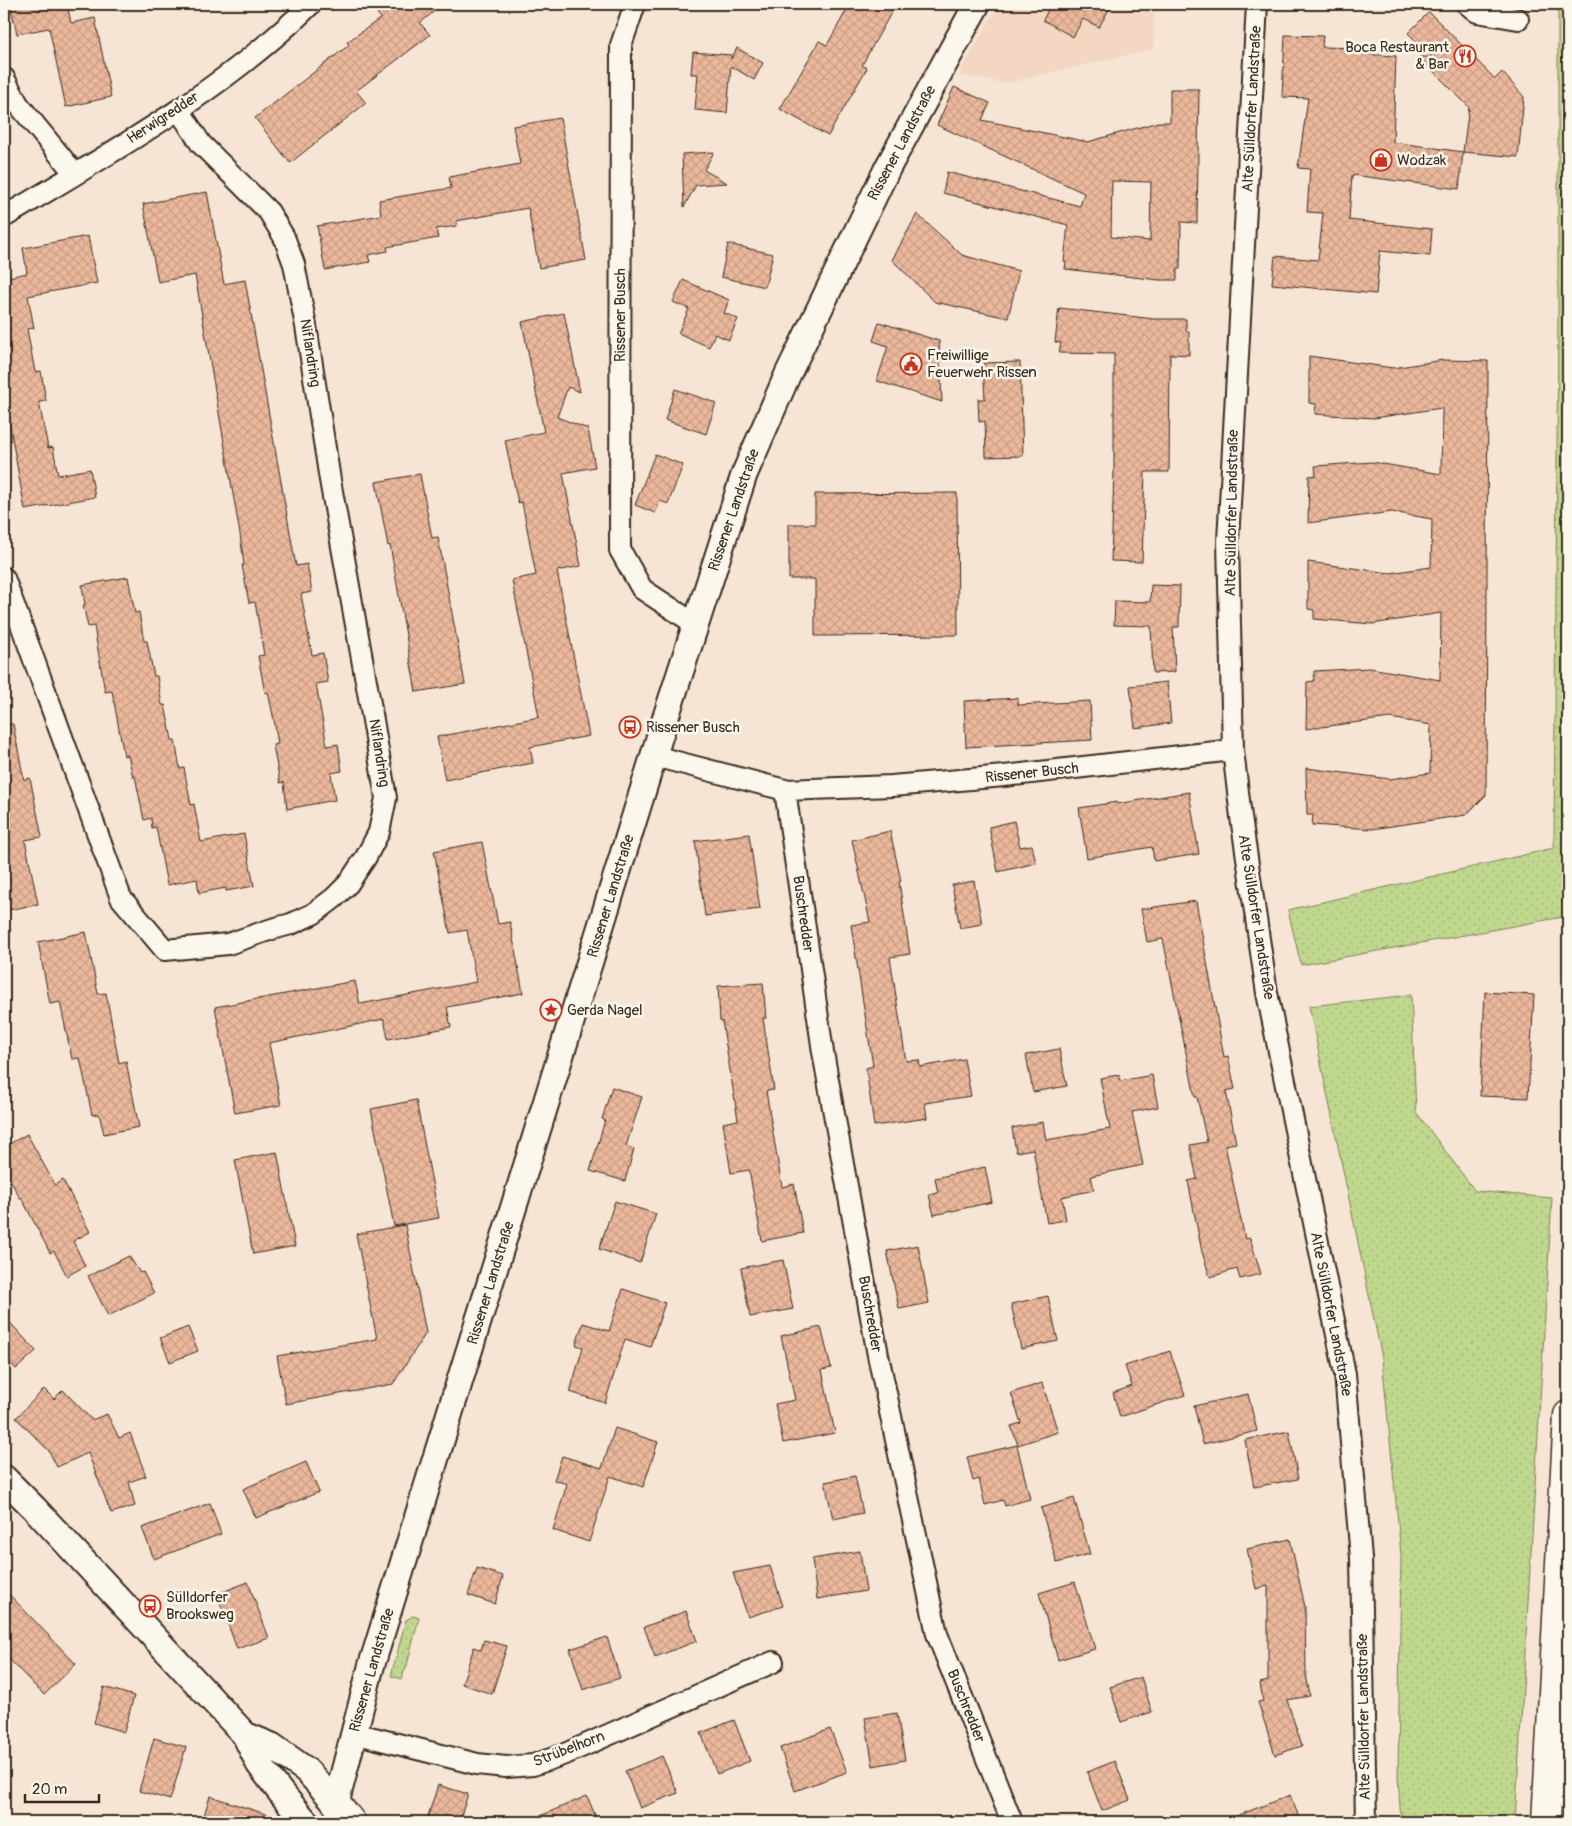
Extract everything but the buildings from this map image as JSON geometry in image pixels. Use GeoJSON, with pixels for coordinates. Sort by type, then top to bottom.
{"type":"FeatureCollection","features":[{"type":"Feature","properties":{"kind":"highway"},"geometry":{"type":"LineString","coordinates":[[1546,1822],[1568,1415]]}},
{"type":"Feature","properties":{"kind":"street","name":"Herwigredder"},"geometry":{"type":"LineString","coordinates":[[4,217],[179,110],[285,30],[311,4]]}},
{"type":"Feature","properties":{"kind":"street","name":"Rissener Busch"},"geometry":{"type":"LineString","coordinates":[[635,4],[621,45],[620,550],[642,589],[695,624]]}},
{"type":"Feature","properties":{"kind":"street","name":"Rissener Landstraße"},"geometry":{"type":"LineString","coordinates":[[340,1816],[354,1732],[371,1667],[695,624],[744,475],[787,376],[888,168],[977,4]]}},
{"type":"Feature","properties":{"kind":"street","name":"Alte Sülldorfer Landstraße"},"geometry":{"type":"LineString","coordinates":[[1257,4],[1228,541],[1233,750],[1267,993],[1345,1374],[1361,1558],[1366,1822]]}},
{"type":"Feature","properties":{"kind":"street"},"geometry":{"type":"LineString","coordinates":[[1466,4],[1477,12],[1518,19]]}},
{"type":"Feature","properties":{"kind":"street"},"geometry":{"type":"LineString","coordinates":[[4,78],[18,104],[75,174]]}},
{"type":"Feature","properties":{"kind":"street","name":"Niflandring"},"geometry":{"type":"LineString","coordinates":[[4,578],[121,898],[165,950],[228,944],[291,924],[313,914],[334,898],[348,884],[366,857],[379,832],[386,798],[294,264],[284,237],[268,212],[201,144],[179,110]]}},
{"type":"Feature","properties":{"kind":"street","name":"Rissener Busch"},"geometry":{"type":"LineString","coordinates":[[654,756],[785,790],[892,786],[995,777],[1233,750]]}},
{"type":"Feature","properties":{"kind":"street","name":"Buschredder"},"geometry":{"type":"LineString","coordinates":[[785,790],[823,1052],[878,1354],[937,1634],[1012,1822]]}},
{"type":"Feature","properties":{"kind":"street"},"geometry":{"type":"LineString","coordinates":[[4,1478],[245,1735],[259,1764],[306,1822]]}},
{"type":"Feature","properties":{"kind":"street","name":"Strübelhorn"},"geometry":{"type":"LineString","coordinates":[[354,1732],[477,1764],[506,1767],[533,1765],[565,1754],[773,1662]]}},
{"type":"Feature","properties":{"kind":"street"},"geometry":{"type":"LineString","coordinates":[[245,1735],[272,1746],[306,1770],[340,1816]]}},
{"type":"Feature","properties":{"kind":"shaded area"},"geometry":{"type":"Polygon","coordinates":[[[999,4],[1155,4],[1153,49],[1005,83],[959,75],[999,4]]]}},
{"type":"Feature","properties":{"kind":"green space"},"geometry":{"type":"Polygon","coordinates":[[[1558,4],[1568,4],[1568,916],[1301,965],[1288,910],[1554,848],[1558,322],[1558,4]]]}},
{"type":"Feature","properties":{"kind":"green space"},"geometry":{"type":"Polygon","coordinates":[[[1411,995],[1416,1112],[1475,1191],[1552,1198],[1515,1822],[1401,1822],[1398,1777],[1401,1554],[1382,1358],[1309,1006],[1411,995]]]}},
{"type":"Feature","properties":{"kind":"green space"},"geometry":{"type":"Polygon","coordinates":[[[413,1616],[419,1618],[407,1665],[401,1679],[391,1676],[406,1620],[413,1616]]]}},
{"type":"Feature","properties":{"kind":"green space"},"geometry":{"type":"Polygon","coordinates":[[[1568,1744],[1568,1822],[1564,1822],[1568,1744]]]}},
{"type":"Feature","properties":{"kind":"place","name":"Boca Restaurant & Bar"},"geometry":{"type":"Point","coordinates":[1465,56]}},
{"type":"Feature","properties":{"kind":"place","name":"Wodzak"},"geometry":{"type":"Point","coordinates":[1381,160]}},
{"type":"Feature","properties":{"kind":"place","name":"Freiwillige Feuerwehr Rissen"},"geometry":{"type":"Point","coordinates":[911,364]}},
{"type":"Feature","properties":{"kind":"place","name":"Rissener Busch"},"geometry":{"type":"Point","coordinates":[630,727]}},
{"type":"Feature","properties":{"kind":"place","name":"Gerda Nagel"},"geometry":{"type":"Point","coordinates":[551,1010]}},
{"type":"Feature","properties":{"kind":"place","name":"Sülldorfer Brooksweg"},"geometry":{"type":"Point","coordinates":[150,1606]}}]}
